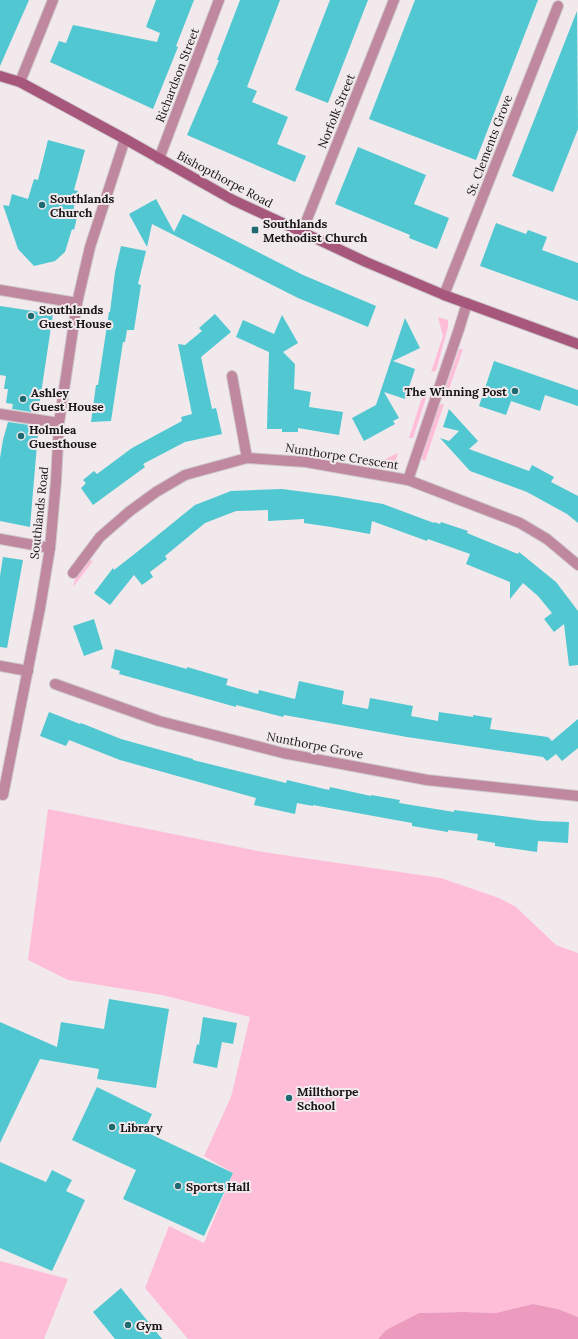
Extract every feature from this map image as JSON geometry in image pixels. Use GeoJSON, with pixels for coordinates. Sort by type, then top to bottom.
{"type":"FeatureCollection","features":[{"type":"Feature","properties":{"kind":"street"},"geometry":{"type":"LineString","coordinates":[[20,82],[53,0]]}},
{"type":"Feature","properties":{"kind":"street","name":"Richardson Street"},"geometry":{"type":"LineString","coordinates":[[159,159],[219,0]]}},
{"type":"Feature","properties":{"kind":"street","name":"Norfolk Street"},"geometry":{"type":"LineString","coordinates":[[302,232],[394,0]]}},
{"type":"Feature","properties":{"kind":"street","name":"St. Clements Grove"},"geometry":{"type":"LineString","coordinates":[[444,295],[558,6]]}},
{"type":"Feature","properties":{"kind":"street","name":"Bishopthorpe Road"},"geometry":{"type":"LineString","coordinates":[[0,76],[20,82],[233,200],[366,262],[444,295],[578,344]]}},
{"type":"Feature","properties":{"kind":"street","name":"Southlands Road"},"geometry":{"type":"LineString","coordinates":[[0,794],[3,794],[7,775],[40,608],[50,548],[60,423],[77,303],[90,247],[125,139]]}},
{"type":"Feature","properties":{"kind":"street"},"geometry":{"type":"LineString","coordinates":[[0,290],[77,303]]}},
{"type":"Feature","properties":{"kind":"street"},"geometry":{"type":"LineString","coordinates":[[408,480],[467,303]]}},
{"type":"Feature","properties":{"kind":"street"},"geometry":{"type":"LineString","coordinates":[[232,376],[247,458]]}},
{"type":"Feature","properties":{"kind":"street"},"geometry":{"type":"LineString","coordinates":[[0,414],[60,423]]}},
{"type":"Feature","properties":{"kind":"street","name":"Nunthorpe Crescent"},"geometry":{"type":"LineString","coordinates":[[73,573],[100,537],[130,511],[156,492],[185,475],[247,458],[306,462],[408,480],[520,523],[547,539],[578,565]]}},
{"type":"Feature","properties":{"kind":"street"},"geometry":{"type":"LineString","coordinates":[[0,539],[50,548]]}},
{"type":"Feature","properties":{"kind":"street"},"geometry":{"type":"LineString","coordinates":[[0,666],[28,671]]}},
{"type":"Feature","properties":{"kind":"street","name":"Nunthorpe Grove"},"geometry":{"type":"LineString","coordinates":[[55,684],[159,721],[284,753],[427,780],[578,796]]}},
{"type":"Feature","properties":{"kind":"shaded area"},"geometry":{"type":"Polygon","coordinates":[[[438,317],[448,320],[448,327],[436,371],[431,372],[443,336],[438,317]]]}},
{"type":"Feature","properties":{"kind":"shaded area"},"geometry":{"type":"Polygon","coordinates":[[[459,349],[463,349],[449,389],[446,387],[459,349]]]}},
{"type":"Feature","properties":{"kind":"shaded area"},"geometry":{"type":"Polygon","coordinates":[[[424,391],[427,395],[413,438],[409,438],[424,391]]]}},
{"type":"Feature","properties":{"kind":"shaded area"},"geometry":{"type":"Polygon","coordinates":[[[441,404],[444,404],[425,461],[422,460],[423,454],[438,408],[441,404]]]}},
{"type":"Feature","properties":{"kind":"shaded area"},"geometry":{"type":"Polygon","coordinates":[[[398,453],[394,466],[385,467],[373,465],[398,453]]]}},
{"type":"Feature","properties":{"kind":"shaded area"},"geometry":{"type":"Polygon","coordinates":[[[90,560],[93,561],[73,587],[76,576],[90,560]]]}},
{"type":"Feature","properties":{"kind":"shaded area","name":"Millthorpe School"},"geometry":{"type":"Polygon","coordinates":[[[48,809],[263,852],[441,878],[499,898],[516,907],[556,945],[578,953],[578,1317],[558,1309],[533,1304],[496,1313],[419,1313],[386,1330],[378,1339],[188,1339],[145,1288],[169,1226],[204,1243],[233,1173],[204,1156],[231,1097],[250,1017],[162,995],[68,980],[28,960],[48,809]]]}},
{"type":"Feature","properties":{"kind":"shaded area"},"geometry":{"type":"Polygon","coordinates":[[[0,1261],[68,1279],[44,1339],[0,1339],[0,1261]]]}},
{"type":"Feature","properties":{"kind":"shaded area"},"geometry":{"type":"Polygon","coordinates":[[[533,1304],[558,1309],[578,1317],[578,1339],[378,1339],[386,1330],[419,1313],[496,1313],[533,1304]]]}},
{"type":"Feature","properties":{"kind":"building"},"geometry":{"type":"Polygon","coordinates":[[[0,0],[29,0],[0,66],[0,0]]]}},
{"type":"Feature","properties":{"kind":"building"},"geometry":{"type":"Polygon","coordinates":[[[156,0],[194,0],[176,46],[178,47],[153,109],[50,62],[59,41],[66,43],[73,25],[157,42],[160,33],[146,27],[156,0]]]}},
{"type":"Feature","properties":{"kind":"building"},"geometry":{"type":"Polygon","coordinates":[[[240,0],[280,0],[247,87],[257,91],[252,102],[288,117],[277,144],[306,156],[295,182],[187,135],[219,60],[217,60],[240,0]]]}},
{"type":"Feature","properties":{"kind":"building"},"geometry":{"type":"Polygon","coordinates":[[[330,0],[368,0],[328,103],[295,90],[330,0]]]}},
{"type":"Feature","properties":{"kind":"building"},"geometry":{"type":"Polygon","coordinates":[[[415,0],[538,0],[476,160],[369,119],[415,0]]]}},
{"type":"Feature","properties":{"kind":"building"},"geometry":{"type":"Polygon","coordinates":[[[577,11],[578,129],[553,192],[512,176],[577,11]]]}},
{"type":"Feature","properties":{"kind":"building","name":"Southlands Church"},"geometry":{"type":"Polygon","coordinates":[[[48,140],[85,150],[74,190],[78,191],[73,211],[78,213],[74,230],[72,229],[65,252],[55,261],[34,266],[18,249],[3,205],[9,206],[12,194],[28,199],[34,179],[38,180],[48,140]]]}},
{"type":"Feature","properties":{"kind":"building"},"geometry":{"type":"Polygon","coordinates":[[[358,147],[426,175],[414,204],[449,218],[437,249],[409,238],[410,235],[335,204],[358,147]]]}},
{"type":"Feature","properties":{"kind":"building"},"geometry":{"type":"Polygon","coordinates":[[[156,199],[174,232],[183,214],[303,275],[376,306],[368,327],[298,298],[152,224],[147,247],[129,214],[156,199]]]}},
{"type":"Feature","properties":{"kind":"building"},"geometry":{"type":"Polygon","coordinates":[[[496,223],[526,234],[528,230],[547,237],[542,250],[578,263],[578,301],[480,266],[496,223]]]}},
{"type":"Feature","properties":{"kind":"building"},"geometry":{"type":"Polygon","coordinates":[[[121,246],[146,251],[138,284],[141,285],[134,330],[127,330],[125,342],[123,342],[111,421],[91,422],[96,385],[98,385],[110,312],[115,272],[121,246]]]}},
{"type":"Feature","properties":{"kind":"building"},"geometry":{"type":"Polygon","coordinates":[[[0,306],[53,314],[38,413],[12,409],[13,404],[6,403],[8,389],[4,389],[6,376],[0,375],[0,306]]]}},
{"type":"Feature","properties":{"kind":"building"},"geometry":{"type":"Polygon","coordinates":[[[215,314],[231,332],[201,357],[212,409],[216,408],[222,434],[185,442],[143,464],[145,467],[93,505],[81,488],[86,483],[83,480],[94,471],[97,474],[132,448],[182,421],[181,417],[192,414],[178,344],[185,345],[202,331],[199,328],[215,314]]]}},
{"type":"Feature","properties":{"kind":"building"},"geometry":{"type":"Polygon","coordinates":[[[282,315],[298,343],[283,352],[295,364],[294,389],[311,392],[309,407],[343,412],[339,435],[298,428],[298,432],[282,432],[282,429],[267,429],[269,352],[236,337],[243,320],[274,334],[282,315]]]}},
{"type":"Feature","properties":{"kind":"building"},"geometry":{"type":"Polygon","coordinates":[[[405,318],[420,348],[393,361],[415,369],[405,399],[384,392],[399,418],[393,421],[395,424],[364,441],[352,418],[376,405],[405,318]]]}},
{"type":"Feature","properties":{"kind":"building","name":"The Winning Post"},"geometry":{"type":"Polygon","coordinates":[[[494,361],[578,390],[578,406],[545,395],[540,411],[511,401],[506,415],[479,406],[494,361]]]}},
{"type":"Feature","properties":{"kind":"building"},"geometry":{"type":"Polygon","coordinates":[[[449,409],[478,441],[469,449],[529,471],[532,465],[554,477],[551,482],[578,496],[578,523],[567,514],[527,492],[470,471],[440,438],[449,441],[459,431],[443,427],[449,409]]]}},
{"type":"Feature","properties":{"kind":"building"},"geometry":{"type":"Polygon","coordinates":[[[8,422],[36,426],[35,432],[38,433],[30,527],[0,521],[0,458],[8,422]]]}},
{"type":"Feature","properties":{"kind":"building"},"geometry":{"type":"Polygon","coordinates":[[[282,489],[383,504],[434,523],[440,524],[441,522],[468,531],[467,533],[518,554],[519,552],[556,582],[578,611],[578,665],[569,666],[564,624],[554,632],[544,619],[552,613],[538,596],[523,583],[510,599],[510,582],[466,564],[470,554],[428,539],[427,541],[372,521],[370,534],[304,523],[304,519],[268,521],[268,510],[236,511],[205,523],[165,556],[167,559],[150,572],[153,577],[142,585],[134,575],[110,605],[94,593],[113,568],[114,570],[195,505],[231,491],[282,489]]]}},
{"type":"Feature","properties":{"kind":"building"},"geometry":{"type":"Polygon","coordinates":[[[3,557],[23,560],[7,648],[0,647],[0,576],[3,557]]]}},
{"type":"Feature","properties":{"kind":"building"},"geometry":{"type":"Polygon","coordinates":[[[94,619],[103,649],[84,656],[73,626],[94,619]]]}},
{"type":"Feature","properties":{"kind":"building"},"geometry":{"type":"Polygon","coordinates":[[[115,649],[228,679],[226,685],[258,694],[259,690],[295,699],[299,681],[344,691],[342,704],[368,709],[370,698],[413,706],[411,716],[438,721],[439,712],[492,718],[490,729],[548,737],[552,741],[578,719],[578,748],[562,761],[556,754],[547,761],[543,757],[407,737],[284,715],[283,717],[236,705],[236,707],[119,674],[120,671],[111,668],[115,649]]]}},
{"type":"Feature","properties":{"kind":"building"},"geometry":{"type":"Polygon","coordinates":[[[49,712],[121,739],[193,760],[286,783],[287,780],[329,790],[330,787],[371,796],[400,800],[399,803],[454,812],[454,810],[541,821],[569,822],[568,843],[538,841],[537,852],[495,846],[495,843],[477,840],[478,834],[448,830],[448,832],[412,826],[412,823],[313,805],[297,803],[295,814],[254,805],[256,798],[120,760],[69,740],[66,746],[40,736],[49,712]]]}},
{"type":"Feature","properties":{"kind":"building"},"geometry":{"type":"Polygon","coordinates":[[[109,999],[169,1009],[156,1088],[97,1079],[99,1069],[40,1059],[0,1143],[0,1022],[57,1047],[61,1022],[104,1029],[109,999]]]}},
{"type":"Feature","properties":{"kind":"building"},"geometry":{"type":"Polygon","coordinates":[[[203,1017],[237,1023],[233,1044],[222,1042],[217,1068],[193,1063],[197,1044],[199,1045],[203,1017]]]}},
{"type":"Feature","properties":{"kind":"building","name":"Sports Hall"},"geometry":{"type":"Polygon","coordinates":[[[97,1087],[152,1114],[144,1131],[233,1173],[204,1236],[123,1199],[136,1170],[72,1140],[97,1087]]]}},
{"type":"Feature","properties":{"kind":"building"},"geometry":{"type":"Polygon","coordinates":[[[0,1162],[46,1182],[52,1170],[72,1180],[66,1191],[85,1200],[52,1271],[0,1248],[0,1162]]]}},
{"type":"Feature","properties":{"kind":"building","name":"Gym"},"geometry":{"type":"Polygon","coordinates":[[[121,1288],[162,1339],[115,1339],[93,1312],[121,1288]]]}},
{"type":"Feature","properties":{"kind":"place","name":"Southlands Church"},"geometry":{"type":"Point","coordinates":[42,205]}},
{"type":"Feature","properties":{"kind":"place","name":"Southlands Methodist Church"},"geometry":{"type":"Point","coordinates":[255,230]}},
{"type":"Feature","properties":{"kind":"place","name":"Southlands Guest House"},"geometry":{"type":"Point","coordinates":[31,316]}},
{"type":"Feature","properties":{"kind":"place","name":"The Winning Post"},"geometry":{"type":"Point","coordinates":[515,391]}},
{"type":"Feature","properties":{"kind":"place","name":"Ashley Guest House"},"geometry":{"type":"Point","coordinates":[23,399]}},
{"type":"Feature","properties":{"kind":"place","name":"Holmlea Guesthouse"},"geometry":{"type":"Point","coordinates":[21,436]}},
{"type":"Feature","properties":{"kind":"place","name":"Millthorpe School"},"geometry":{"type":"Point","coordinates":[289,1098]}},
{"type":"Feature","properties":{"kind":"place","name":"Library"},"geometry":{"type":"Point","coordinates":[112,1127]}},
{"type":"Feature","properties":{"kind":"place","name":"Sports Hall"},"geometry":{"type":"Point","coordinates":[178,1186]}},
{"type":"Feature","properties":{"kind":"place","name":"Gym"},"geometry":{"type":"Point","coordinates":[128,1325]}}]}
